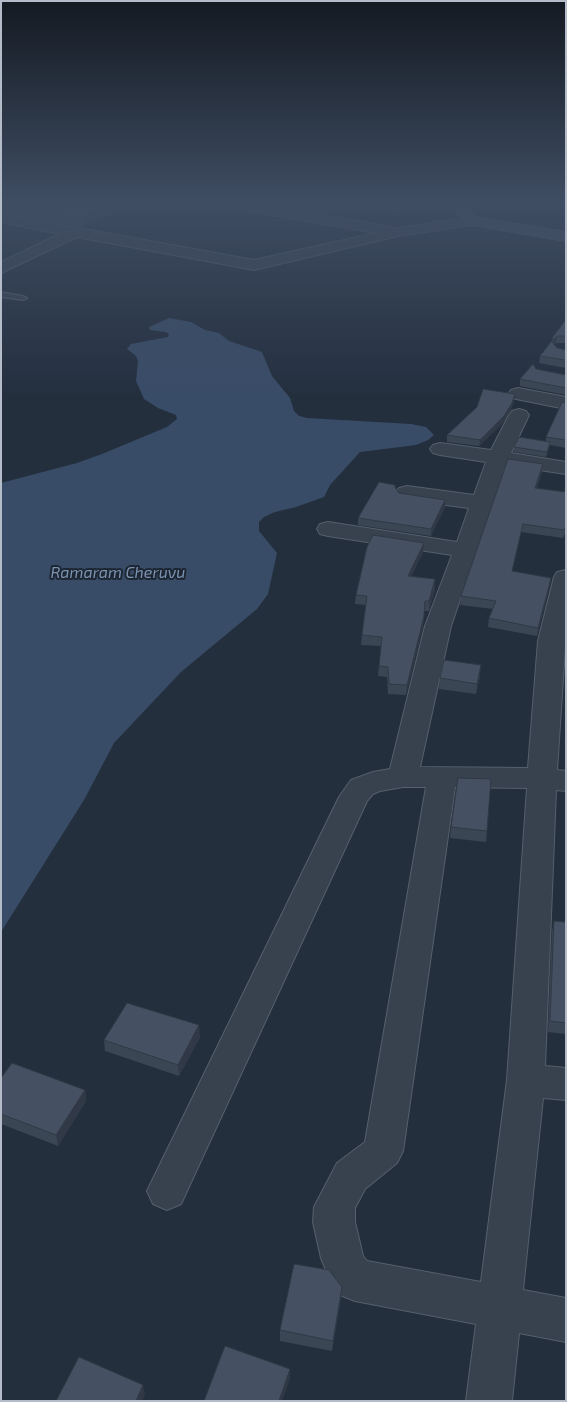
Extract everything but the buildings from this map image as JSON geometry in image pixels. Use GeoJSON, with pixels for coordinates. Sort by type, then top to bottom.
{"type":"FeatureCollection","features":[{"type":"Feature","properties":{"kind":"street"},"geometry":{"type":"LineString","coordinates":[[518,394],[566,403]]}},
{"type":"Feature","properties":{"kind":"street"},"geometry":{"type":"LineString","coordinates":[[403,777],[438,626],[498,458],[519,415]]}},
{"type":"Feature","properties":{"kind":"street"},"geometry":{"type":"LineString","coordinates":[[440,450],[566,468]]}},
{"type":"Feature","properties":{"kind":"street"},"geometry":{"type":"LineString","coordinates":[[407,493],[482,503]]}},
{"type":"Feature","properties":{"kind":"street"},"geometry":{"type":"LineString","coordinates":[[328,529],[466,550]]}},
{"type":"Feature","properties":{"kind":"street"},"geometry":{"type":"LineString","coordinates":[[490,1401],[526,1080],[554,780],[551,641],[566,577]]}},
{"type":"Feature","properties":{"kind":"street"},"geometry":{"type":"LineString","coordinates":[[167,1191],[354,797],[362,787],[372,782],[403,777],[554,780]]}},
{"type":"Feature","properties":{"kind":"street"},"geometry":{"type":"LineString","coordinates":[[442,777],[383,1151],[351,1176],[335,1208],[334,1222],[347,1270],[355,1280],[566,1320]]}},
{"type":"Feature","properties":{"kind":"street"},"geometry":{"type":"LineString","coordinates":[[526,1080],[566,1084]]}},
{"type":"Feature","properties":{"kind":"lane"},"geometry":{"type":"LineString","coordinates":[[1,294],[22,298]]}},
{"type":"Feature","properties":{"kind":"water","name":"Ramaram Cheruvu"},"geometry":{"type":"Polygon","coordinates":[[[169,318],[191,322],[205,330],[219,333],[229,341],[262,352],[272,376],[290,398],[294,411],[299,416],[411,424],[426,427],[434,435],[416,445],[360,452],[330,485],[324,497],[275,512],[264,517],[259,522],[259,531],[277,553],[268,594],[257,609],[181,672],[114,743],[84,800],[1,932],[1,483],[77,463],[102,454],[167,427],[177,419],[176,415],[158,408],[144,399],[136,381],[138,361],[136,356],[127,349],[131,344],[168,337],[169,334],[166,332],[150,330],[149,327],[169,318]]]}}]}
